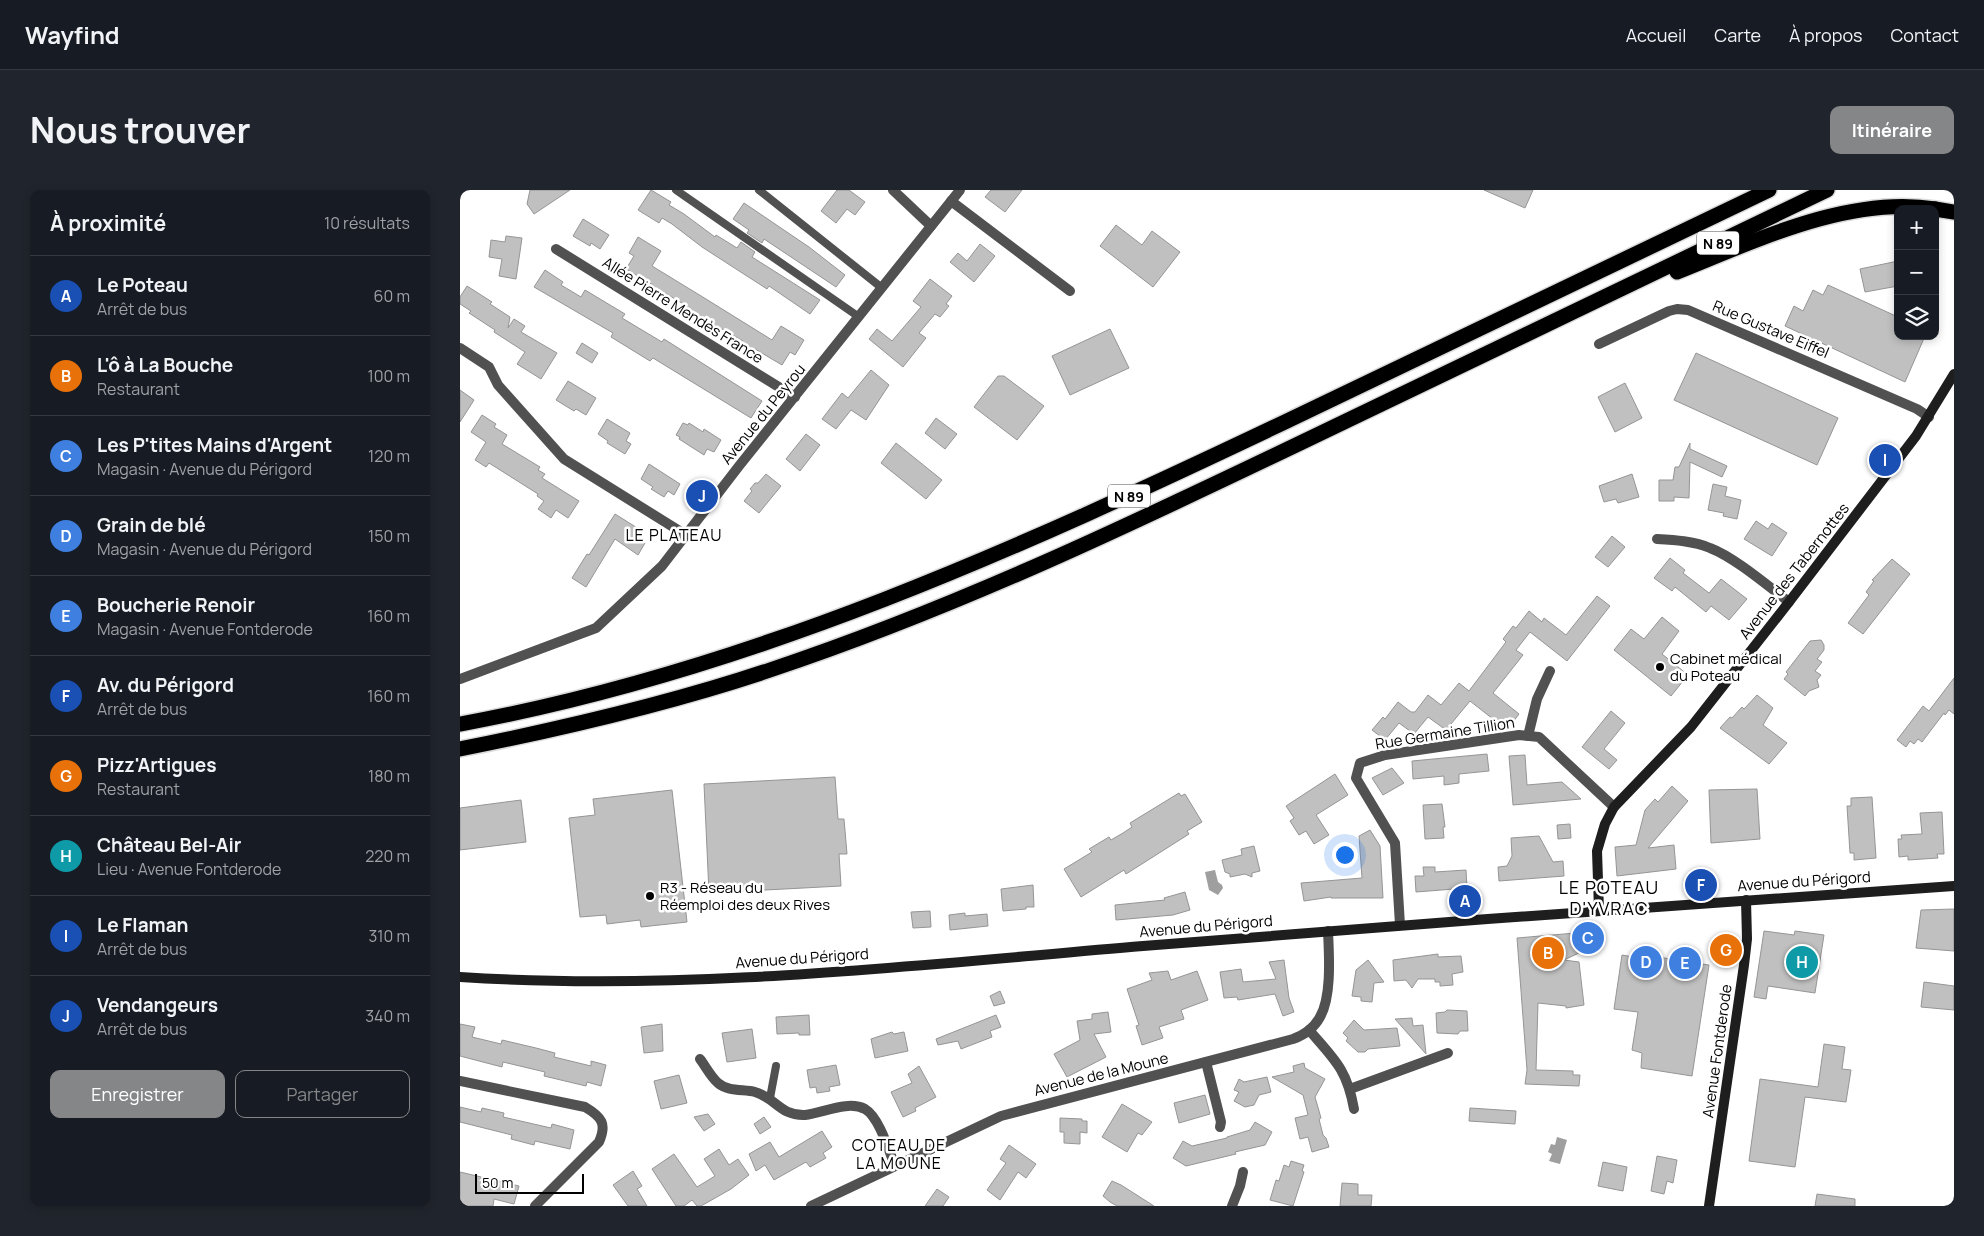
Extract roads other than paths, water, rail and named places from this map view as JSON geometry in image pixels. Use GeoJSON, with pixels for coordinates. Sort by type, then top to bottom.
{"type":"FeatureCollection","features":[{"type":"Feature","properties":{"kind":"highway","name":"N 89"},"geometry":{"type":"LineString","coordinates":[[460,724],[614,690],[744,650],[834,619],[972,565],[1157,483],[1769,190]]}},
{"type":"Feature","properties":{"kind":"highway","name":"N 89"},"geometry":{"type":"LineString","coordinates":[[460,749],[618,715],[676,698],[770,670],[923,613],[1035,566],[1171,505],[1827,190]]}},
{"type":"Feature","properties":{"kind":"highway"},"geometry":{"type":"LineString","coordinates":[[1608,295],[1648,284],[1770,236],[1841,212],[1894,207]]}},
{"type":"Feature","properties":{"kind":"highway"},"geometry":{"type":"LineString","coordinates":[[1939,210],[1954,212]]}},
{"type":"Feature","properties":{"kind":"street"},"geometry":{"type":"LineString","coordinates":[[892,190],[931,226]]}},
{"type":"Feature","properties":{"kind":"street","name":"Avenue du Peyrou"},"geometry":{"type":"LineString","coordinates":[[460,679],[596,628],[662,566],[960,190]]}},
{"type":"Feature","properties":{"kind":"street"},"geometry":{"type":"LineString","coordinates":[[951,201],[1070,291]]}},
{"type":"Feature","properties":{"kind":"street","name":"Allée Pierre Mendès France"},"geometry":{"type":"LineString","coordinates":[[556,248],[795,397]]}},
{"type":"Feature","properties":{"kind":"street","name":"Rue Gustave Eiffel"},"geometry":{"type":"LineString","coordinates":[[1598,344],[1669,311],[1677,309],[1688,310],[1917,409],[1929,417]]}},
{"type":"Feature","properties":{"kind":"street"},"geometry":{"type":"LineString","coordinates":[[460,348],[489,367],[498,385],[564,459],[686,535]]}},
{"type":"Feature","properties":{"kind":"street","name":"Avenue des Tabernottes"},"geometry":{"type":"LineString","coordinates":[[1599,910],[1597,851],[1604,824],[1614,808],[1690,727],[1789,602],[1929,417],[1954,374]]}},
{"type":"Feature","properties":{"kind":"street"},"geometry":{"type":"LineString","coordinates":[[1657,539],[1681,540],[1710,548],[1724,555],[1789,602]]}},
{"type":"Feature","properties":{"kind":"street","name":"Rue Germaine Tillion"},"geometry":{"type":"LineString","coordinates":[[1528,736],[1537,699],[1550,672]]}},
{"type":"Feature","properties":{"kind":"street","name":"Rue Germaine Tillion"},"geometry":{"type":"LineString","coordinates":[[1400,925],[1395,843],[1356,778],[1360,763],[1385,755],[1519,735],[1539,737],[1614,808]]}},
{"type":"Feature","properties":{"kind":"street","name":"Avenue du Périgord"},"geometry":{"type":"LineString","coordinates":[[460,976],[591,982],[772,976],[1400,925],[1954,886]]}},
{"type":"Feature","properties":{"kind":"street","name":"Avenue Fontderode"},"geometry":{"type":"LineString","coordinates":[[1709,1206],[1744,965],[1747,939],[1746,900]]}},
{"type":"Feature","properties":{"kind":"street"},"geometry":{"type":"LineString","coordinates":[[1328,931],[1325,1002],[1320,1017],[1309,1030],[1340,1066],[1350,1089],[1354,1109]]}},
{"type":"Feature","properties":{"kind":"street","name":"Avenue de la Moune"},"geometry":{"type":"LineString","coordinates":[[811,1206],[1001,1116],[1293,1039],[1309,1030]]}},
{"type":"Feature","properties":{"kind":"street"},"geometry":{"type":"LineString","coordinates":[[1350,1089],[1448,1053]]}},
{"type":"Feature","properties":{"kind":"street"},"geometry":{"type":"LineString","coordinates":[[700,1059],[719,1085],[754,1092],[770,1098],[782,1110],[795,1114],[857,1106],[866,1110],[875,1118],[895,1166]]}},
{"type":"Feature","properties":{"kind":"street"},"geometry":{"type":"LineString","coordinates":[[1206,1062],[1220,1127]]}},
{"type":"Feature","properties":{"kind":"street"},"geometry":{"type":"LineString","coordinates":[[460,1081],[584,1108],[594,1112],[602,1122],[604,1131],[599,1142],[535,1206]]}},
{"type":"Feature","properties":{"kind":"street"},"geometry":{"type":"LineString","coordinates":[[1232,1206],[1243,1172]]}},
{"type":"Feature","properties":{"kind":"lane"},"geometry":{"type":"LineString","coordinates":[[676,190],[859,317]]}},
{"type":"Feature","properties":{"kind":"lane"},"geometry":{"type":"LineString","coordinates":[[759,190],[882,288]]}},
{"type":"Feature","properties":{"kind":"lane"},"geometry":{"type":"LineString","coordinates":[[770,1098],[776,1066]]}},
{"type":"Feature","properties":{"kind":"place","name":"Le Flaman"},"geometry":{"type":"Point","coordinates":[1885,460]}},
{"type":"Feature","properties":{"kind":"place","name":"Vendangeurs"},"geometry":{"type":"Point","coordinates":[702,496]}},
{"type":"Feature","properties":{"kind":"place","name":"Cabinet médical du Poteau"},"geometry":{"type":"Point","coordinates":[1660,667]}},
{"type":"Feature","properties":{"kind":"place","name":"Av. du Périgord"},"geometry":{"type":"Point","coordinates":[1701,885]}},
{"type":"Feature","properties":{"kind":"place","name":"R3 - Réseau du Réemploi des deux Rives"},"geometry":{"type":"Point","coordinates":[650,896]}},
{"type":"Feature","properties":{"kind":"place","name":"Le Poteau"},"geometry":{"type":"Point","coordinates":[1465,901]}},
{"type":"Feature","properties":{"kind":"place","name":"Les P'tites Mains d'Argent"},"geometry":{"type":"Point","coordinates":[1588,938]}},
{"type":"Feature","properties":{"kind":"place","name":"Pizz'Artigues"},"geometry":{"type":"Point","coordinates":[1726,950]}},
{"type":"Feature","properties":{"kind":"place","name":"L'ô à La Bouche"},"geometry":{"type":"Point","coordinates":[1548,953]}},
{"type":"Feature","properties":{"kind":"place","name":"Grain de blé"},"geometry":{"type":"Point","coordinates":[1646,962]}},
{"type":"Feature","properties":{"kind":"place","name":"Château Bel-Air"},"geometry":{"type":"Point","coordinates":[1802,962]}},
{"type":"Feature","properties":{"kind":"place","name":"Boucherie Renoir"},"geometry":{"type":"Point","coordinates":[1685,963]}},
{"type":"Feature","properties":{"kind":"district","name":"LE PLATEAU"},"geometry":{"type":"Point","coordinates":[674,535]}},
{"type":"Feature","properties":{"kind":"district","name":"LE POTEAU D'YVRAC"},"geometry":{"type":"Point","coordinates":[1609,898]}},
{"type":"Feature","properties":{"kind":"district","name":"COTEAU DE LA MOUNE"},"geometry":{"type":"Point","coordinates":[899,1154]}}]}
